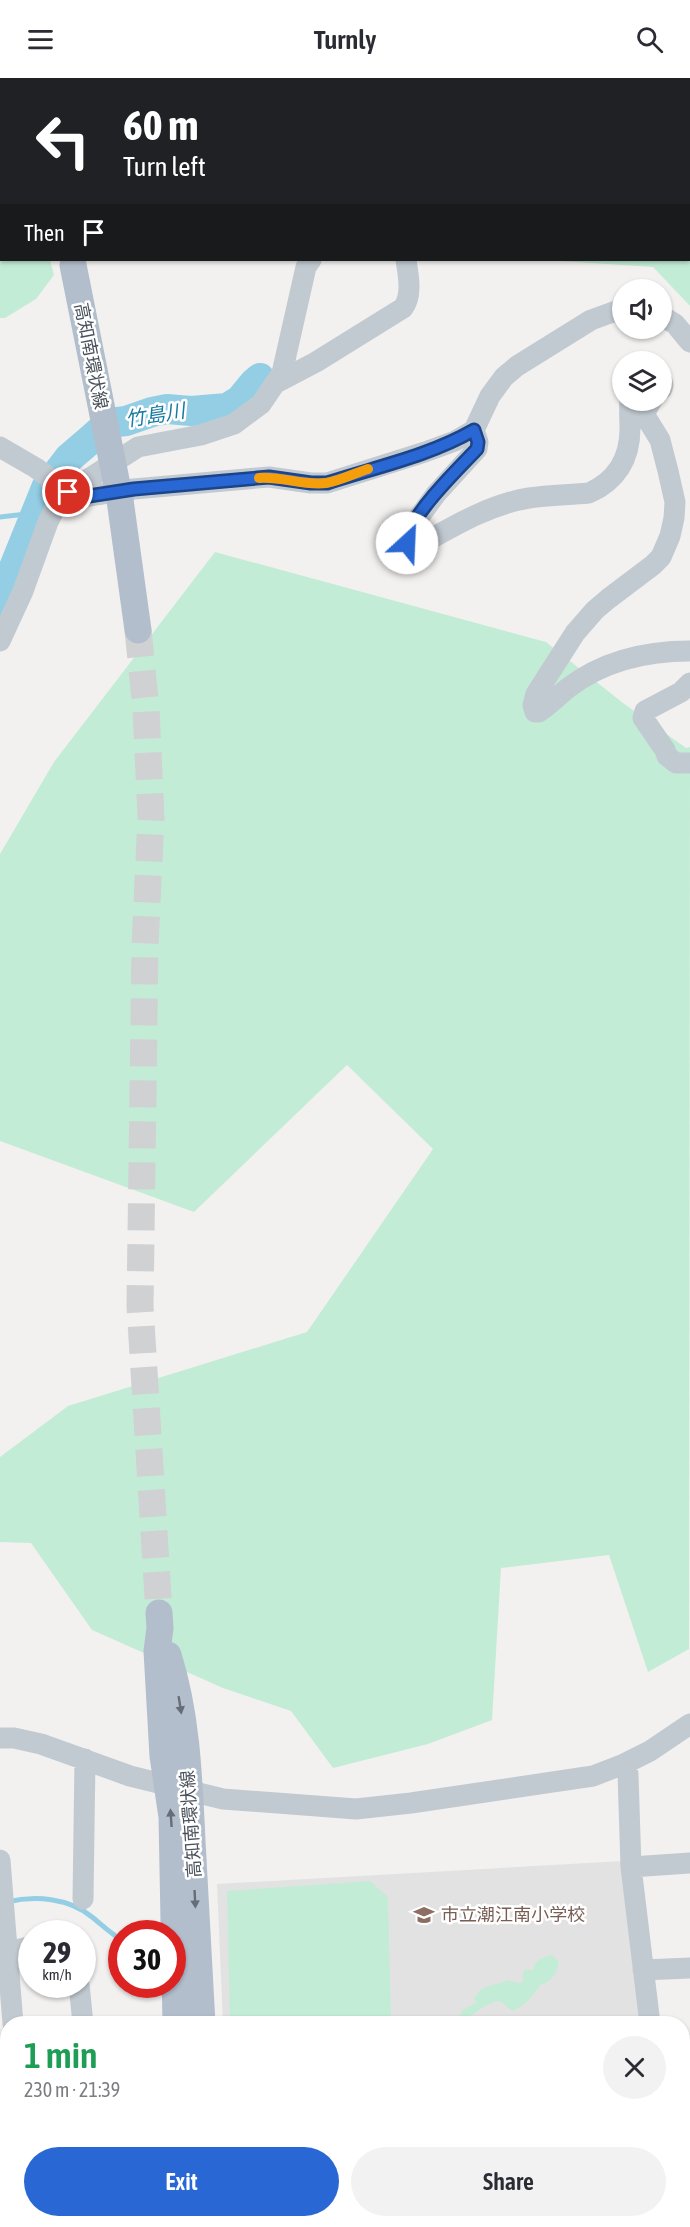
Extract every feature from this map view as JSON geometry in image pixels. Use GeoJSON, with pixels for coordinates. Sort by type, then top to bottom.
{"type":"FeatureCollection","features":[{"type":"Feature","properties":{"kind":"main road","name":"高知南環状線"},"geometry":{"type":"LineString","coordinates":[[72,262],[120,500],[138,630]]}},
{"type":"Feature","properties":{"kind":"main road","name":"高知南環状線"},"geometry":{"type":"LineString","coordinates":[[160,1621],[157,1651],[164,1756],[179,1788],[201,2016]]}},
{"type":"Feature","properties":{"kind":"main road","name":"高知南環状線"},"geometry":{"type":"LineString","coordinates":[[176,2016],[172,1816],[179,1788]]}},
{"type":"Feature","properties":{"kind":"street"},"geometry":{"type":"LineString","coordinates":[[56,483],[138,447],[201,435],[234,424],[261,404],[282,373],[310,261]]}},
{"type":"Feature","properties":{"kind":"street"},"geometry":{"type":"LineString","coordinates":[[276,383],[316,362],[403,308],[409,288],[406,261]]}},
{"type":"Feature","properties":{"kind":"street"},"geometry":{"type":"LineString","coordinates":[[0,447],[76,498],[134,489],[269,477],[327,483],[425,452],[455,441],[474,430],[490,396],[504,377],[517,366],[591,320],[612,312]]}},
{"type":"Feature","properties":{"kind":"street"},"geometry":{"type":"LineString","coordinates":[[672,322],[690,342]]}},
{"type":"Feature","properties":{"kind":"street"},"geometry":{"type":"LineString","coordinates":[[474,430],[478,442],[477,449],[436,494],[408,532],[407,543],[411,546],[418,546],[468,520],[512,502],[528,498],[589,493],[598,489],[617,474],[625,459],[630,437],[630,411]]}},
{"type":"Feature","properties":{"kind":"street"},"geometry":{"type":"LineString","coordinates":[[645,411],[645,418],[660,440],[675,502],[673,526],[667,543],[661,557],[653,565],[608,599],[584,622],[536,694],[533,708],[535,712],[539,712],[568,688],[607,664],[644,656],[690,651]]}},
{"type":"Feature","properties":{"kind":"street"},"geometry":{"type":"LineString","coordinates":[[0,641],[23,591],[55,508],[56,483]]}},
{"type":"Feature","properties":{"kind":"street"},"geometry":{"type":"LineString","coordinates":[[690,683],[681,692],[645,711],[643,715],[667,756],[676,763],[690,763]]}},
{"type":"Feature","properties":{"kind":"street"},"geometry":{"type":"LineString","coordinates":[[0,1738],[14,1738],[41,1744],[130,1776],[223,1799],[357,1809],[402,1805],[593,1776],[650,1751],[690,1724]]}},
{"type":"Feature","properties":{"kind":"street"},"geometry":{"type":"LineString","coordinates":[[83,1899],[85,1759]]}},
{"type":"Feature","properties":{"kind":"street"},"geometry":{"type":"LineString","coordinates":[[624,1764],[628,1774],[631,1867],[649,2016]]}},
{"type":"Feature","properties":{"kind":"street"},"geometry":{"type":"LineString","coordinates":[[0,1860],[12,2016]]}},
{"type":"Feature","properties":{"kind":"street"},"geometry":{"type":"LineString","coordinates":[[631,1867],[690,1863]]}},
{"type":"Feature","properties":{"kind":"street"},"geometry":{"type":"LineString","coordinates":[[6,1953],[18,1950]]}},
{"type":"Feature","properties":{"kind":"street"},"geometry":{"type":"LineString","coordinates":[[643,1970],[690,1968]]}},
{"type":"Feature","properties":{"kind":"street"},"geometry":{"type":"LineString","coordinates":[[81,1998],[82,2016]]}},
{"type":"Feature","properties":{"kind":"shaded area","name":"市立潮江南小学校"},"geometry":{"type":"Polygon","coordinates":[[[623,1861],[644,2016],[223,2016],[217,1884],[623,1861]]]}},
{"type":"Feature","properties":{"kind":"green space"},"geometry":{"type":"Polygon","coordinates":[[[0,261],[50,261],[54,275],[36,299],[5,318],[0,318],[0,261]]]}},
{"type":"Feature","properties":{"kind":"green space"},"geometry":{"type":"Polygon","coordinates":[[[560,261],[690,261],[690,306],[672,287],[672,279],[664,279],[653,267],[560,261]]]}},
{"type":"Feature","properties":{"kind":"green space"},"geometry":{"type":"Polygon","coordinates":[[[215,552],[546,642],[623,703],[686,748],[690,747],[689,1649],[648,1672],[609,1555],[501,1568],[492,1720],[428,1744],[333,1768],[291,1711],[223,1688],[92,1630],[31,1543],[0,1542],[0,1457],[68,1406],[307,1332],[433,1149],[347,1065],[194,1212],[0,1141],[0,854],[54,762],[215,552]]]}},
{"type":"Feature","properties":{"kind":"green space"},"geometry":{"type":"Polygon","coordinates":[[[370,1881],[388,1897],[391,2016],[230,2016],[227,1891],[370,1881]]]}},
{"type":"Feature","properties":{"kind":"green space"},"geometry":{"type":"Polygon","coordinates":[[[552,1955],[559,1962],[557,1970],[548,1982],[540,1985],[517,2009],[513,2011],[497,2001],[472,2016],[460,2016],[463,2010],[477,2002],[474,1999],[480,1990],[507,1980],[519,1983],[523,1981],[525,1970],[533,1970],[537,1961],[552,1955]]]}},
{"type":"Feature","properties":{"kind":"waterway","name":"竹島川"},"geometry":{"type":"LineString","coordinates":[[0,602],[46,488],[69,458],[109,423],[126,421],[167,409],[191,411],[227,408],[240,400],[260,378]]}},
{"type":"Feature","properties":{"kind":"waterway"},"geometry":{"type":"LineString","coordinates":[[0,517],[35,513]]}},
{"type":"Feature","properties":{"kind":"waterway"},"geometry":{"type":"LineString","coordinates":[[7,1902],[29,1899],[62,1902],[83,1911],[108,1930]]}},
{"type":"Feature","properties":{"kind":"tunnel"},"geometry":{"type":"LineString","coordinates":[[138,630],[146,709],[151,817],[145,946],[140,1306],[159,1613]]}},
{"type":"Feature","properties":{"kind":"slow traffic"},"geometry":{"type":"LineString","coordinates":[[259,478],[327,483],[368,469]]}},
{"type":"Feature","properties":{"kind":"place","name":"市立潮江南小学校"},"geometry":{"type":"Point","coordinates":[424,1915]}},
{"type":"Feature","properties":{"kind":"route"},"geometry":{"type":"LineString","coordinates":[[68,492],[76,498],[134,489],[269,477],[327,483],[425,452],[455,441],[474,430],[478,442],[477,449],[436,494],[408,532],[407,543]]}}]}
